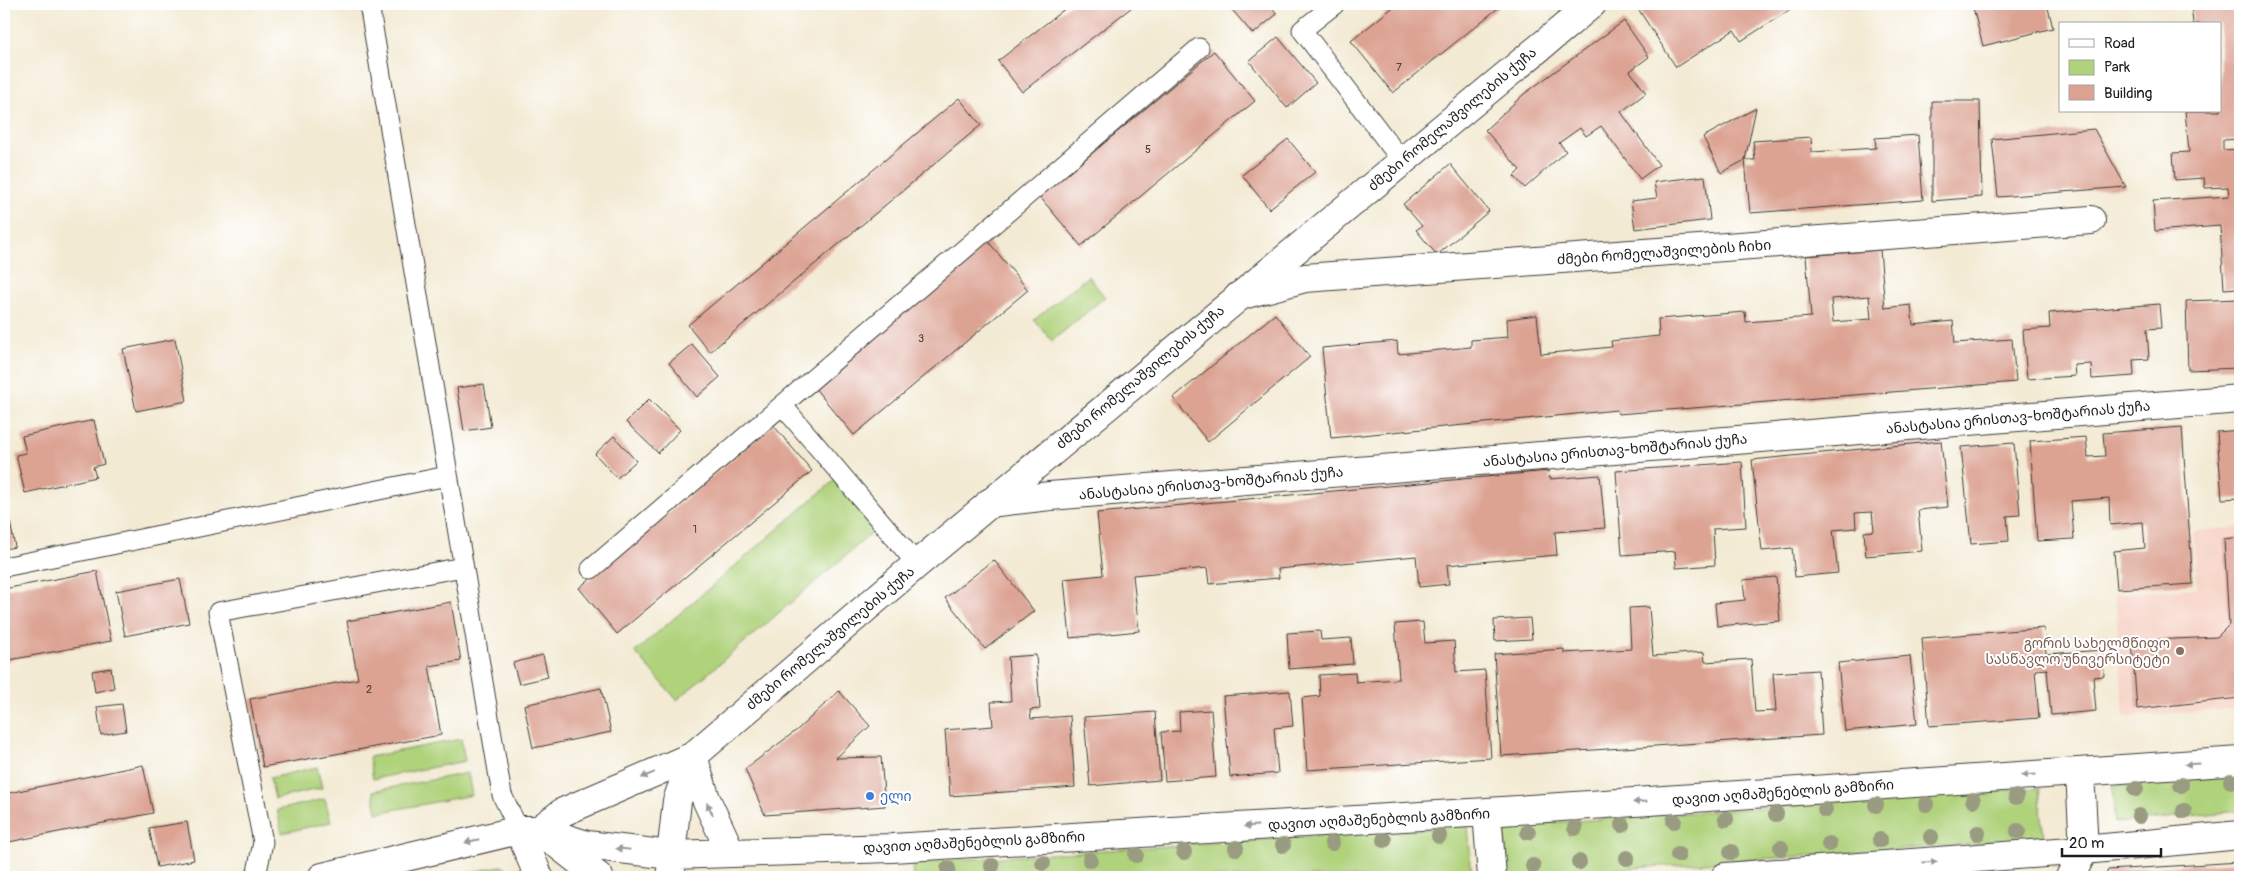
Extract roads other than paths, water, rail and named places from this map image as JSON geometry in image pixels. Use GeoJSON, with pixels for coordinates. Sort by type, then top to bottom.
{"type":"FeatureCollection","features":[{"type":"Feature","properties":{"kind":"street","name":"ძმები რომელაშვილების ქუჩა"},"geometry":{"type":"LineString","coordinates":[[529,830],[563,812],[693,756],[918,564],[1592,4]]}},
{"type":"Feature","properties":{"kind":"street","name":"ძმები რომელაშვილების ჩიხი"},"geometry":{"type":"LineString","coordinates":[[1239,296],[1304,278],[2091,220]]}},
{"type":"Feature","properties":{"kind":"street","name":"ანასტასია ერისთავ-ხოშტარიას ქუჩა"},"geometry":{"type":"LineString","coordinates":[[990,504],[1050,496],[2240,399]]}},
{"type":"Feature","properties":{"kind":"street","name":"ძმები რომელაშვილების ქუჩა"},"geometry":{"type":"LineString","coordinates":[[671,866],[677,801],[693,756]]}},
{"type":"Feature","properties":{"kind":"street"},"geometry":{"type":"LineString","coordinates":[[693,756],[706,799],[731,853]]}},
{"type":"Feature","properties":{"kind":"street","name":"დავით აღმაშენებლის გამზირი"},"geometry":{"type":"LineString","coordinates":[[529,830],[671,866],[731,853],[892,848],[1486,812],[2240,761]]}},
{"type":"Feature","properties":{"kind":"street"},"geometry":{"type":"LineString","coordinates":[[2070,877],[2084,850],[2080,772]]}},
{"type":"Feature","properties":{"kind":"street"},"geometry":{"type":"LineString","coordinates":[[1486,812],[1492,877]]}},
{"type":"Feature","properties":{"kind":"street"},"geometry":{"type":"LineString","coordinates":[[529,830],[539,877]]}},
{"type":"Feature","properties":{"kind":"street"},"geometry":{"type":"LineString","coordinates":[[322,877],[529,830],[599,877]]}},
{"type":"Feature","properties":{"kind":"street"},"geometry":{"type":"LineString","coordinates":[[1725,877],[2084,850],[2240,835]]}},
{"type":"Feature","properties":{"kind":"street"},"geometry":{"type":"LineString","coordinates":[[404,877],[422,854]]}},
{"type":"Feature","properties":{"kind":"lane"},"geometry":{"type":"LineString","coordinates":[[369,4],[502,795],[529,830]]}},
{"type":"Feature","properties":{"kind":"lane"},"geometry":{"type":"LineString","coordinates":[[1335,4],[1302,30],[1402,161]]}},
{"type":"Feature","properties":{"kind":"lane"},"geometry":{"type":"LineString","coordinates":[[591,569],[1198,48]]}},
{"type":"Feature","properties":{"kind":"lane"},"geometry":{"type":"LineString","coordinates":[[782,405],[918,564]]}},
{"type":"Feature","properties":{"kind":"lane"},"geometry":{"type":"LineString","coordinates":[[4,567],[447,476]]}},
{"type":"Feature","properties":{"kind":"lane"},"geometry":{"type":"LineString","coordinates":[[256,877],[263,842],[218,612],[463,567]]}},
{"type":"Feature","properties":{"kind":"place","name":"გორის სახელმწიფო სასწავლო უნივერსიტეტი"},"geometry":{"type":"Point","coordinates":[2180,651]}},
{"type":"Feature","properties":{"kind":"place","name":"ელი"},"geometry":{"type":"Point","coordinates":[870,796]}}]}
